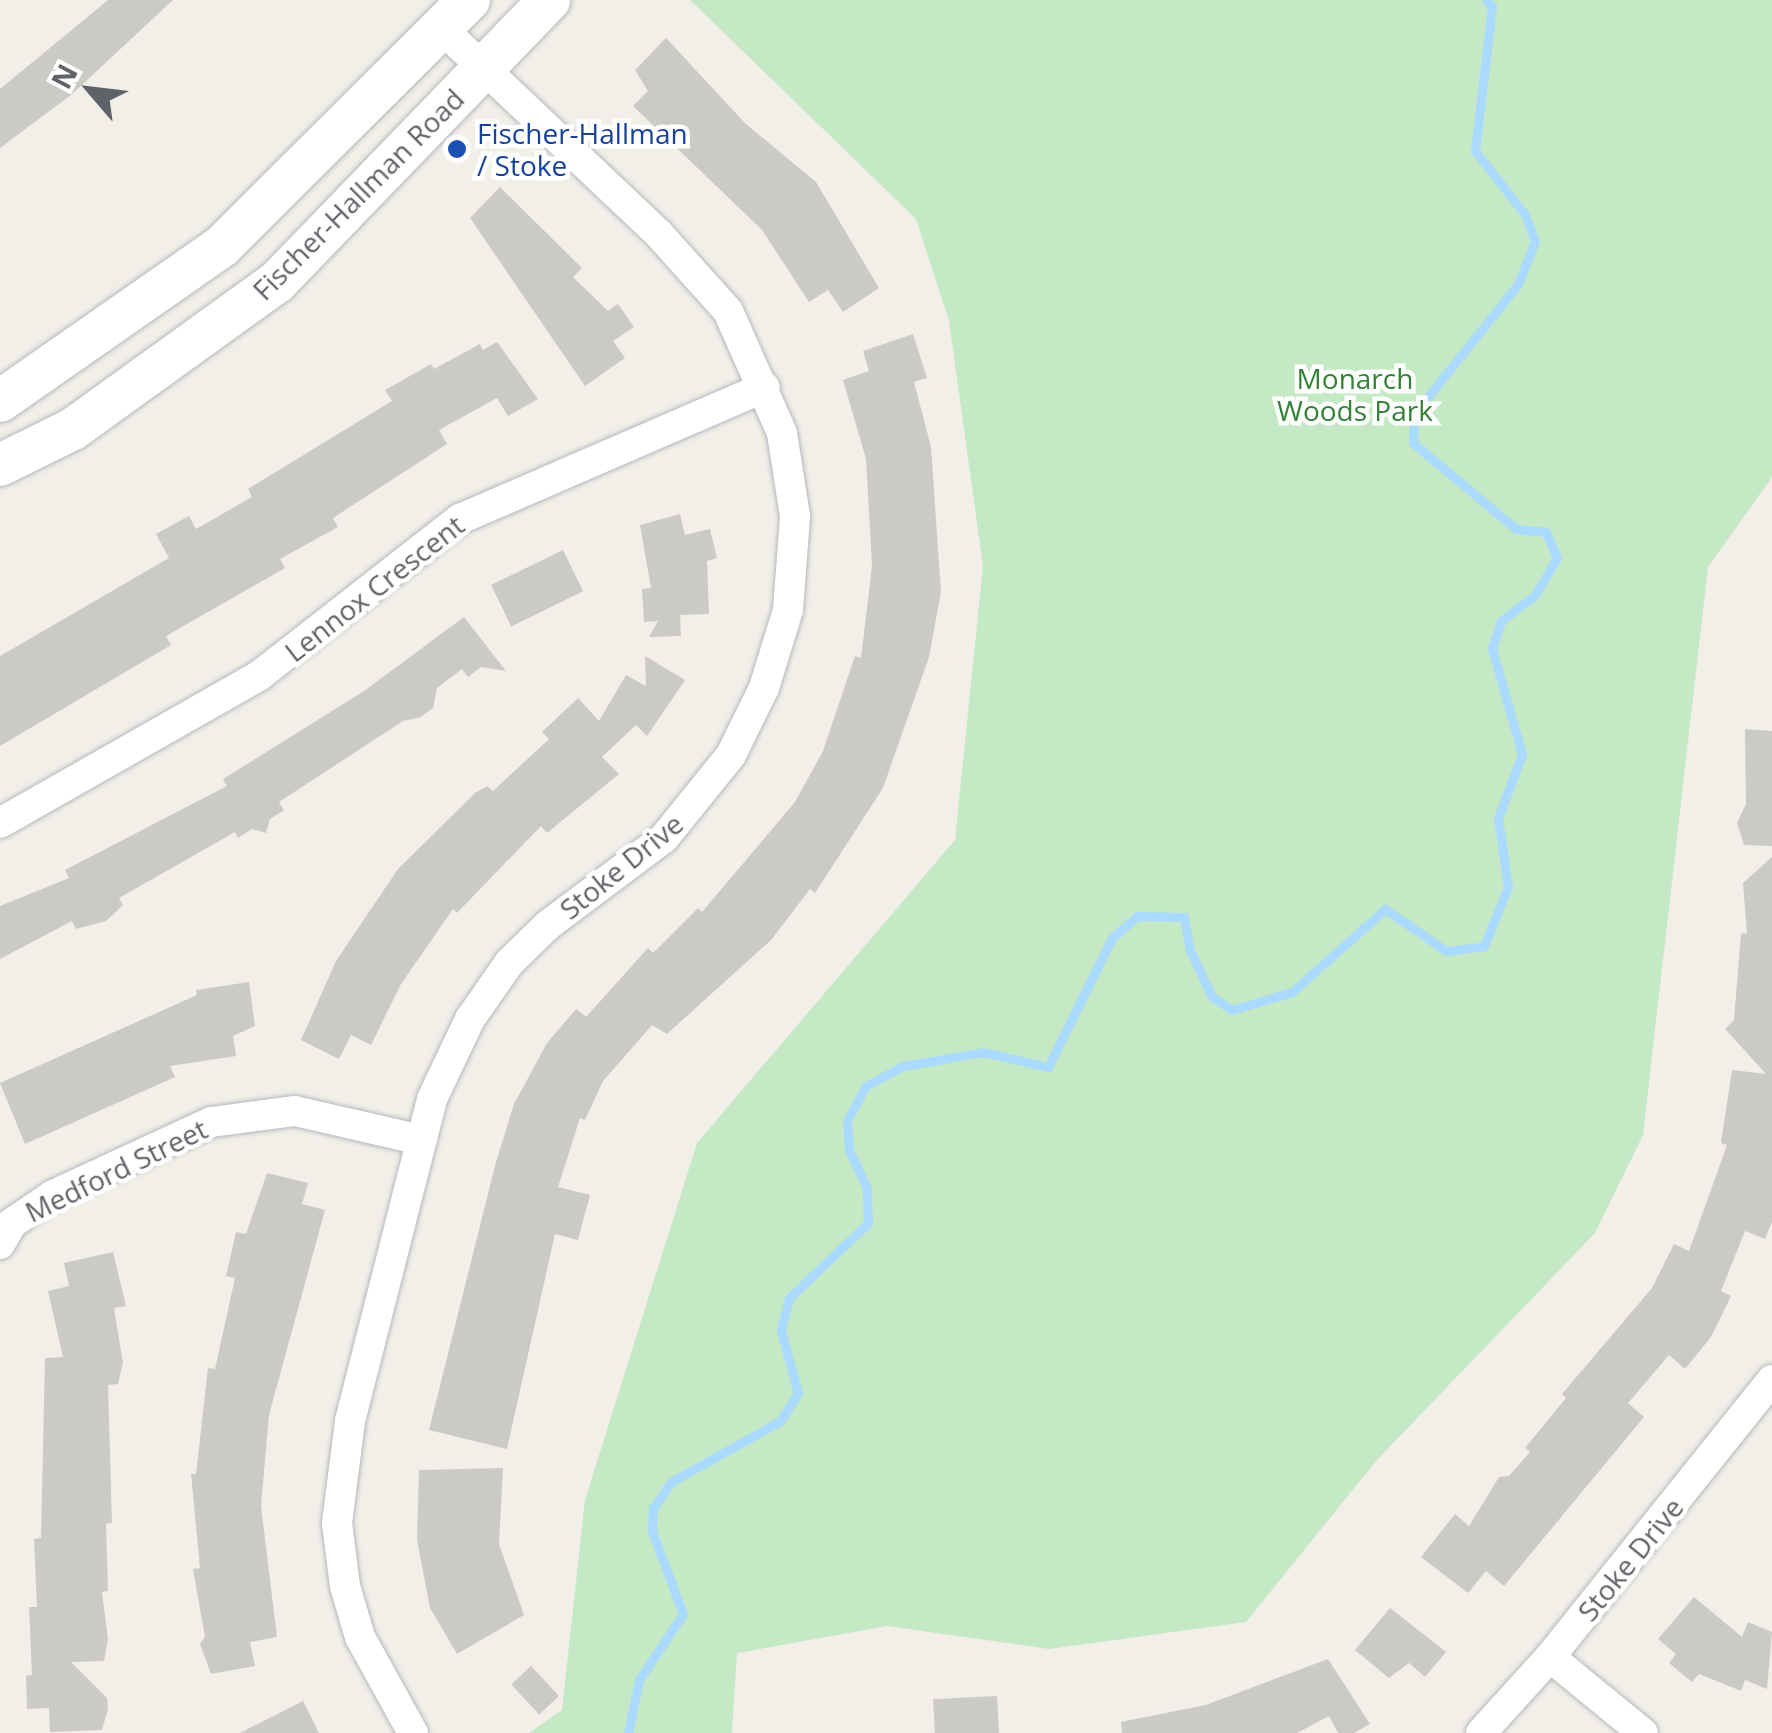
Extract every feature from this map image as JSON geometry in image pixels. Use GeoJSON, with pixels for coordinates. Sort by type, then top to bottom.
{"type":"FeatureCollection","features":[{"type":"Feature","properties":{"kind":"main road","name":"Fischer-Hallman Road"},"geometry":{"type":"LineString","coordinates":[[0,465],[73,429],[277,282],[549,0]]}},
{"type":"Feature","properties":{"kind":"main road","name":"Fischer-Hallman Road"},"geometry":{"type":"LineString","coordinates":[[0,401],[222,246],[456,14]]}},
{"type":"Feature","properties":{"kind":"street","name":"Stoke Drive"},"geometry":{"type":"LineString","coordinates":[[413,1733],[360,1637],[345,1586],[337,1523],[350,1421],[422,1140],[446,1062],[488,991],[548,925],[649,850],[691,808],[731,755],[764,688],[788,610],[796,516],[782,434],[765,388],[728,312],[682,260],[484,70],[456,14]]}},
{"type":"Feature","properties":{"kind":"street","name":"Lennox Crescent"},"geometry":{"type":"LineString","coordinates":[[0,823],[260,675],[460,519],[765,388]]}},
{"type":"Feature","properties":{"kind":"street","name":"Medford Street"},"geometry":{"type":"LineString","coordinates":[[0,1244],[12,1223],[53,1195],[211,1122],[295,1112],[422,1140]]}},
{"type":"Feature","properties":{"kind":"street","name":"Stoke Drive"},"geometry":{"type":"LineString","coordinates":[[1480,1733],[1550,1658],[1772,1380]]}},
{"type":"Feature","properties":{"kind":"street"},"geometry":{"type":"LineString","coordinates":[[1550,1658],[1643,1733]]}},
{"type":"Feature","properties":{"kind":"green space","name":"Monarch Woods Park"},"geometry":{"type":"Polygon","coordinates":[[[690,0],[1772,0],[1772,477],[1708,567],[1643,1135],[1595,1233],[1376,1461],[1246,1622],[1049,1649],[887,1626],[737,1653],[732,1733],[529,1733],[562,1710],[585,1500],[697,1143],[955,840],[983,566],[949,321],[916,219],[690,0]]]}},
{"type":"Feature","properties":{"kind":"building"},"geometry":{"type":"Polygon","coordinates":[[[108,0],[173,0],[71,95],[0,148],[0,89],[108,0]]]}},
{"type":"Feature","properties":{"kind":"building"},"geometry":{"type":"Polygon","coordinates":[[[666,38],[746,124],[816,182],[879,288],[843,312],[828,290],[809,302],[762,230],[633,106],[648,91],[635,70],[666,38]]]}},
{"type":"Feature","properties":{"kind":"building"},"geometry":{"type":"Polygon","coordinates":[[[500,187],[582,268],[573,277],[608,311],[618,304],[634,327],[613,341],[625,358],[585,386],[470,218],[500,187]]]}},
{"type":"Feature","properties":{"kind":"building"},"geometry":{"type":"Polygon","coordinates":[[[913,334],[927,378],[914,382],[931,447],[941,592],[929,657],[883,788],[815,893],[810,889],[771,940],[667,1034],[652,1025],[603,1081],[585,1120],[580,1118],[558,1187],[590,1195],[578,1240],[555,1234],[507,1449],[429,1430],[496,1162],[514,1104],[547,1043],[576,1009],[586,1017],[648,948],[653,953],[698,908],[702,912],[795,802],[823,751],[855,656],[861,658],[872,566],[866,459],[843,380],[869,371],[863,351],[913,334]]]}},
{"type":"Feature","properties":{"kind":"building"},"geometry":{"type":"Polygon","coordinates":[[[497,342],[538,399],[508,416],[497,398],[439,430],[447,444],[333,518],[338,527],[280,559],[285,568],[166,636],[171,645],[0,746],[0,656],[169,558],[156,534],[189,516],[196,529],[252,497],[248,489],[392,401],[385,390],[431,364],[434,369],[480,344],[483,350],[497,342]]]}},
{"type":"Feature","properties":{"kind":"building"},"geometry":{"type":"Polygon","coordinates":[[[680,514],[685,535],[710,529],[717,558],[707,561],[709,614],[680,615],[681,636],[649,637],[658,621],[644,622],[642,589],[651,588],[640,525],[680,514]]]}},
{"type":"Feature","properties":{"kind":"building"},"geometry":{"type":"Polygon","coordinates":[[[563,550],[583,591],[511,626],[491,585],[563,550]]]}},
{"type":"Feature","properties":{"kind":"building"},"geometry":{"type":"Polygon","coordinates":[[[464,617],[506,671],[481,667],[468,677],[462,669],[437,688],[433,708],[421,717],[403,721],[279,802],[284,810],[270,819],[266,833],[252,829],[238,838],[235,832],[119,898],[123,905],[106,921],[76,929],[72,921],[0,959],[0,906],[69,878],[65,870],[227,786],[223,779],[364,691],[464,617]]]}},
{"type":"Feature","properties":{"kind":"building"},"geometry":{"type":"Polygon","coordinates":[[[645,656],[685,680],[647,736],[636,725],[602,757],[619,774],[547,833],[541,826],[457,913],[453,909],[401,984],[371,1045],[351,1035],[339,1059],[301,1040],[336,961],[398,869],[475,793],[487,786],[493,791],[549,739],[542,732],[578,698],[599,721],[626,675],[646,686],[645,656]]]}},
{"type":"Feature","properties":{"kind":"building"},"geometry":{"type":"Polygon","coordinates":[[[1745,729],[1772,731],[1772,846],[1744,845],[1737,823],[1746,804],[1745,729]]]}},
{"type":"Feature","properties":{"kind":"building"},"geometry":{"type":"Polygon","coordinates":[[[1772,857],[1772,1222],[1765,1239],[1745,1231],[1721,1291],[1731,1296],[1711,1337],[1685,1369],[1669,1355],[1628,1403],[1644,1417],[1504,1586],[1486,1571],[1468,1593],[1421,1557],[1455,1514],[1469,1526],[1499,1477],[1509,1476],[1530,1452],[1525,1448],[1566,1398],[1562,1394],[1652,1288],[1674,1244],[1689,1251],[1727,1145],[1721,1143],[1732,1070],[1766,1074],[1725,1029],[1734,1020],[1741,933],[1747,934],[1743,883],[1772,857]]]}},
{"type":"Feature","properties":{"kind":"building"},"geometry":{"type":"Polygon","coordinates":[[[249,982],[255,1026],[233,1036],[236,1056],[170,1066],[175,1077],[25,1144],[0,1083],[197,995],[196,990],[249,982]]]}},
{"type":"Feature","properties":{"kind":"building"},"geometry":{"type":"Polygon","coordinates":[[[267,1173],[308,1183],[302,1204],[325,1210],[269,1415],[261,1506],[277,1637],[250,1642],[255,1666],[211,1674],[200,1644],[205,1637],[193,1569],[200,1568],[191,1474],[196,1474],[208,1368],[215,1369],[235,1278],[226,1276],[236,1232],[246,1234],[267,1173]]]}},
{"type":"Feature","properties":{"kind":"building"},"geometry":{"type":"Polygon","coordinates":[[[113,1252],[126,1306],[114,1308],[123,1363],[118,1384],[108,1385],[112,1523],[106,1524],[108,1591],[102,1592],[108,1639],[104,1661],[71,1662],[107,1698],[108,1709],[102,1730],[50,1732],[49,1708],[27,1709],[26,1676],[32,1675],[29,1607],[37,1607],[34,1539],[41,1538],[45,1358],[63,1357],[48,1291],[69,1286],[64,1263],[113,1252]]]}},
{"type":"Feature","properties":{"kind":"building"},"geometry":{"type":"Polygon","coordinates":[[[503,1468],[499,1544],[524,1615],[457,1654],[430,1608],[417,1540],[419,1470],[503,1468]]]}},
{"type":"Feature","properties":{"kind":"building"},"geometry":{"type":"Polygon","coordinates":[[[1694,1597],[1742,1637],[1748,1622],[1772,1632],[1767,1689],[1745,1680],[1741,1691],[1699,1674],[1692,1682],[1669,1663],[1676,1654],[1658,1639],[1694,1597]]]}},
{"type":"Feature","properties":{"kind":"building"},"geometry":{"type":"Polygon","coordinates":[[[1390,1608],[1446,1652],[1425,1677],[1409,1663],[1389,1678],[1355,1650],[1390,1608]]]}},
{"type":"Feature","properties":{"kind":"building"},"geometry":{"type":"Polygon","coordinates":[[[1328,1659],[1370,1724],[1354,1733],[1338,1733],[1329,1716],[1297,1733],[1122,1733],[1121,1722],[1206,1705],[1328,1659]]]}},
{"type":"Feature","properties":{"kind":"building"},"geometry":{"type":"Polygon","coordinates":[[[531,1666],[559,1696],[539,1714],[511,1684],[531,1666]]]}},
{"type":"Feature","properties":{"kind":"building"},"geometry":{"type":"Polygon","coordinates":[[[997,1696],[999,1733],[935,1733],[933,1699],[997,1696]]]}},
{"type":"Feature","properties":{"kind":"building"},"geometry":{"type":"Polygon","coordinates":[[[303,1701],[319,1733],[240,1733],[303,1701]]]}},
{"type":"Feature","properties":{"kind":"waterway"},"geometry":{"type":"LineString","coordinates":[[628,1733],[639,1680],[683,1614],[652,1531],[653,1508],[671,1482],[780,1421],[798,1393],[781,1330],[789,1298],[868,1223],[867,1188],[849,1150],[847,1121],[866,1086],[903,1066],[983,1052],[1048,1067],[1112,938],[1137,916],[1184,917],[1190,950],[1212,997],[1232,1010],[1292,992],[1385,909],[1446,951],[1484,946],[1508,887],[1498,818],[1522,754],[1492,649],[1501,621],[1535,595],[1557,558],[1546,532],[1516,529],[1413,443],[1414,414],[1518,284],[1535,241],[1524,213],[1475,151],[1492,6],[1486,0]]}},
{"type":"Feature","properties":{"kind":"place","name":"Fischer-Hallman / Stoke"},"geometry":{"type":"Point","coordinates":[457,149]}}]}
